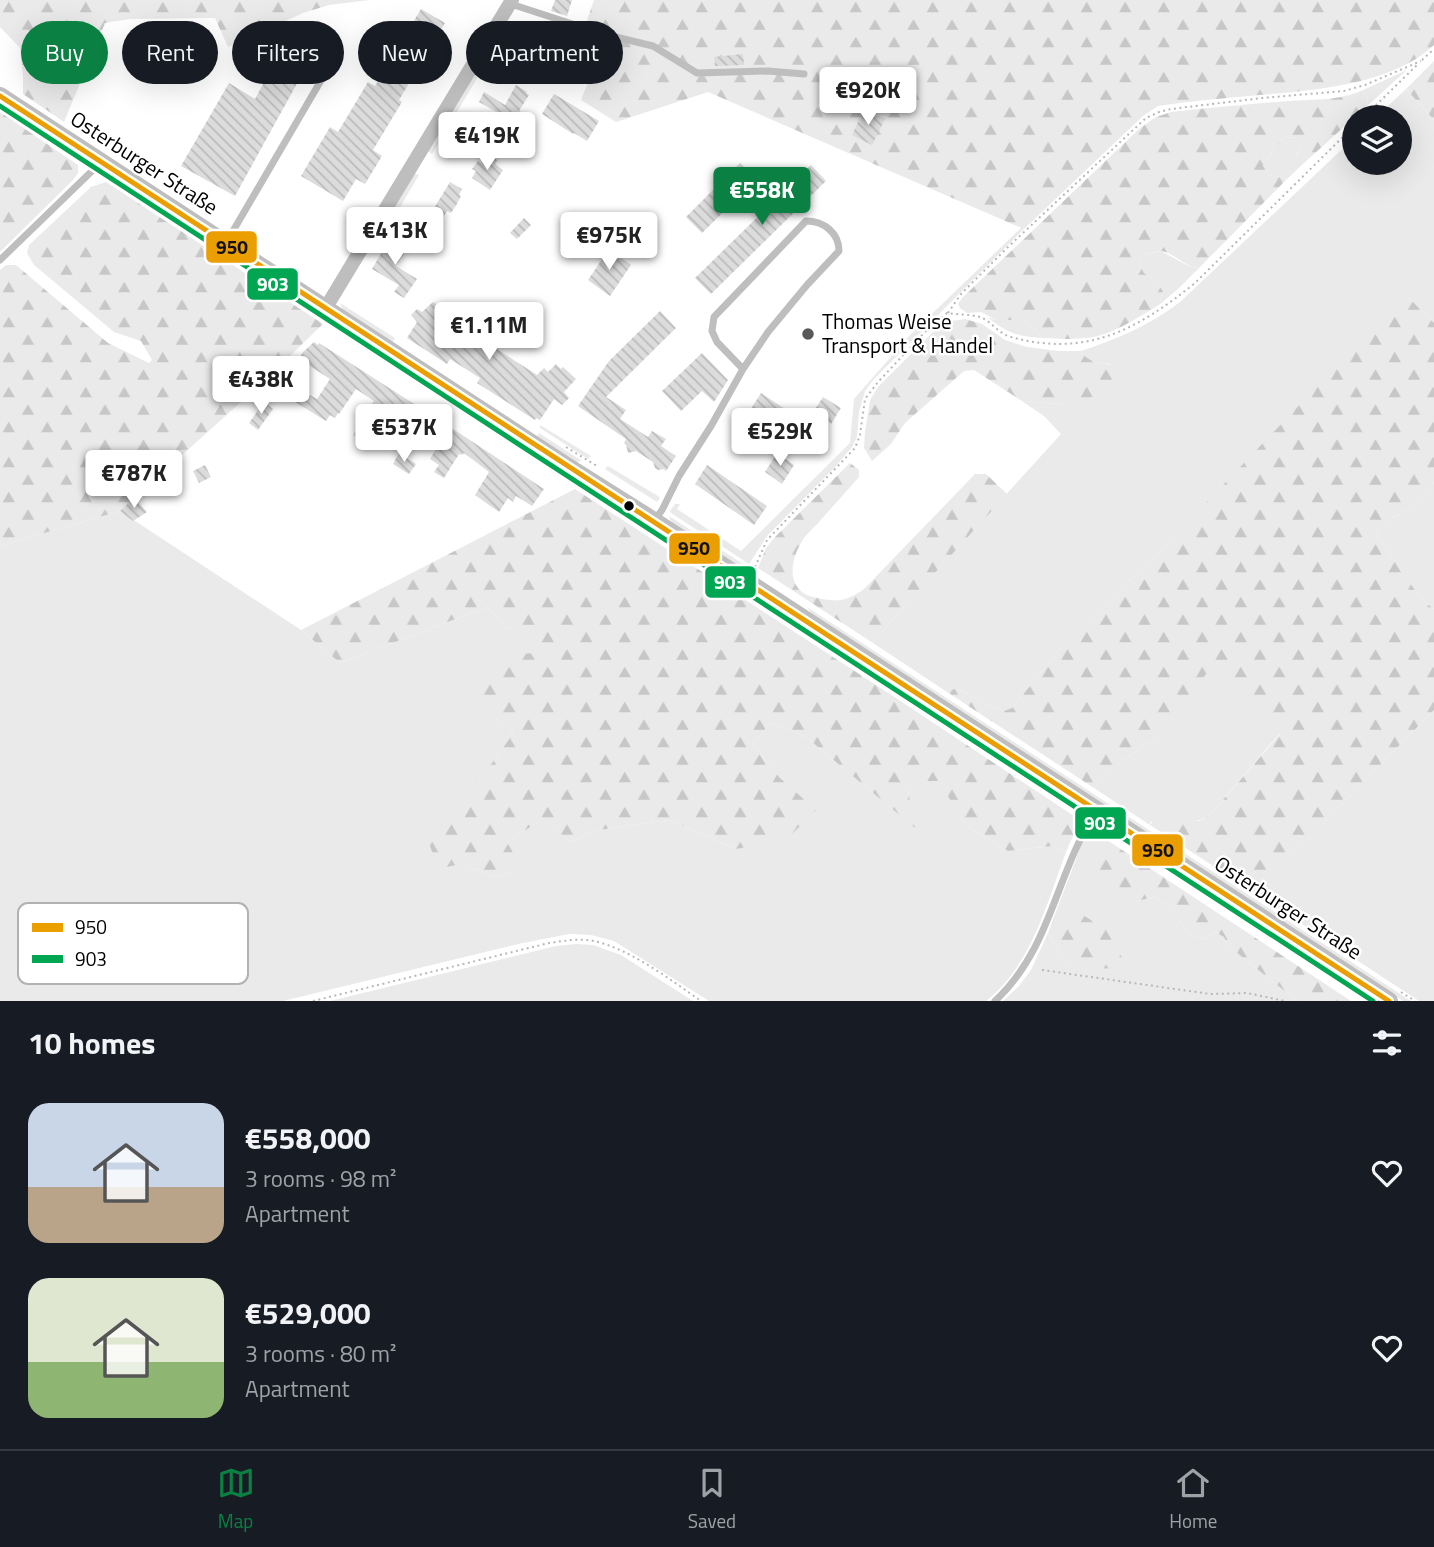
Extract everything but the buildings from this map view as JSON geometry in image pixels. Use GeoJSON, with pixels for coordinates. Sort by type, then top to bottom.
{"type":"FeatureCollection","features":[{"type":"Feature","properties":{"kind":"street"},"geometry":{"type":"LineString","coordinates":[[326,309],[511,2]]}},
{"type":"Feature","properties":{"kind":"street","name":"Osterburger Straße"},"geometry":{"type":"LineString","coordinates":[[0,96],[1389,1001]]}},
{"type":"Feature","properties":{"kind":"lane"},"geometry":{"type":"LineString","coordinates":[[511,2],[603,34],[653,46],[697,73],[768,71],[804,74]]}},
{"type":"Feature","properties":{"kind":"lane"},"geometry":{"type":"LineString","coordinates":[[226,244],[319,84]]}},
{"type":"Feature","properties":{"kind":"lane"},"geometry":{"type":"LineString","coordinates":[[0,260],[100,161]]}},
{"type":"Feature","properties":{"kind":"lane"},"geometry":{"type":"LineString","coordinates":[[654,521],[743,369],[768,332],[839,251],[839,243],[827,226],[817,221],[806,221],[714,317],[712,331],[717,342],[743,369]]}},
{"type":"Feature","properties":{"kind":"lane"},"geometry":{"type":"LineString","coordinates":[[995,1001],[1026,965],[1046,925],[1080,839],[1097,811]]}},
{"type":"Feature","properties":{"kind":"path"},"geometry":{"type":"LineString","coordinates":[[1376,105],[1434,49]]}},
{"type":"Feature","properties":{"kind":"path"},"geometry":{"type":"LineString","coordinates":[[746,581],[767,540],[855,448],[860,435],[864,399],[878,382],[1008,247],[1146,118],[1171,109],[1344,91],[1366,85],[1421,61]]}},
{"type":"Feature","properties":{"kind":"path"},"geometry":{"type":"LineString","coordinates":[[947,313],[981,317],[1008,337],[1057,345],[1104,338],[1130,327],[1169,304],[1195,283],[1342,138]]}},
{"type":"Feature","properties":{"kind":"path"},"geometry":{"type":"LineString","coordinates":[[313,1001],[550,943],[577,940],[594,941],[623,951],[701,1001]]}},
{"type":"Feature","properties":{"kind":"path"},"geometry":{"type":"LineString","coordinates":[[1042,970],[1210,994],[1247,993],[1285,1001]]}},
{"type":"Feature","properties":{"kind":"green space"},"geometry":{"type":"Polygon","coordinates":[[[0,0],[370,0],[329,5],[285,21],[232,21],[232,45],[228,47],[215,18],[130,19],[108,23],[21,21],[21,57],[20,48],[0,27],[0,0]]]}},
{"type":"Feature","properties":{"kind":"green space"},"geometry":{"type":"Polygon","coordinates":[[[594,0],[1434,0],[1434,45],[1397,69],[1352,83],[1304,91],[1158,106],[1143,116],[1024,229],[708,92],[616,122],[581,100],[587,84],[623,84],[623,21],[587,21],[594,0]]]}},
{"type":"Feature","properties":{"kind":"green space"},"geometry":{"type":"Polygon","coordinates":[[[1434,61],[1434,120],[1406,89],[1434,61]]]}},
{"type":"Feature","properties":{"kind":"green space"},"geometry":{"type":"Polygon","coordinates":[[[1407,70],[1368,105],[1363,90],[1407,70]]]}},
{"type":"Feature","properties":{"kind":"green space"},"geometry":{"type":"Polygon","coordinates":[[[23,84],[80,84],[64,122],[23,94],[23,84]]]}},
{"type":"Feature","properties":{"kind":"green space"},"geometry":{"type":"Polygon","coordinates":[[[466,84],[474,84],[432,154],[428,149],[466,84]]]}},
{"type":"Feature","properties":{"kind":"green space"},"geometry":{"type":"Polygon","coordinates":[[[1406,89],[1434,120],[1434,323],[1409,298],[1166,545],[1066,642],[1012,708],[1004,711],[992,707],[958,689],[950,694],[873,643],[1061,434],[1044,416],[1022,401],[1070,405],[1111,364],[1090,360],[1081,351],[1133,331],[1180,302],[1342,149],[1342,175],[1412,175],[1412,105],[1389,105],[1406,89]]]}},
{"type":"Feature","properties":{"kind":"green space"},"geometry":{"type":"Polygon","coordinates":[[[1363,90],[1368,99],[1367,105],[1342,105],[1342,129],[1303,164],[1296,157],[1300,137],[1284,138],[1275,147],[1263,166],[1269,175],[1286,180],[1199,268],[1161,251],[1143,255],[1139,263],[1144,273],[1163,291],[1159,305],[1130,322],[1091,337],[1042,338],[1024,320],[996,320],[981,312],[967,313],[960,308],[958,304],[962,298],[1140,128],[1156,117],[1171,112],[1336,98],[1363,90]]]}},
{"type":"Feature","properties":{"kind":"green space"},"geometry":{"type":"Polygon","coordinates":[[[0,112],[78,165],[78,173],[0,252],[0,112]]]}},
{"type":"Feature","properties":{"kind":"green space"},"geometry":{"type":"Polygon","coordinates":[[[1300,137],[1296,156],[1303,164],[1286,180],[1269,175],[1263,166],[1275,147],[1284,138],[1300,137]]]}},
{"type":"Feature","properties":{"kind":"green space"},"geometry":{"type":"Polygon","coordinates":[[[413,173],[419,175],[390,224],[386,219],[413,173]]]}},
{"type":"Feature","properties":{"kind":"green space"},"geometry":{"type":"Polygon","coordinates":[[[106,182],[323,324],[120,511],[0,546],[0,270],[6,265],[16,265],[108,343],[149,363],[152,360],[141,341],[114,332],[34,265],[27,253],[29,245],[91,187],[106,182]]]}},
{"type":"Feature","properties":{"kind":"green space"},"geometry":{"type":"Polygon","coordinates":[[[1022,227],[1024,229],[874,379],[865,391],[859,412],[857,437],[852,447],[767,536],[749,564],[671,513],[675,504],[680,504],[677,509],[741,551],[850,443],[854,399],[910,335],[1022,227]]]}},
{"type":"Feature","properties":{"kind":"green space"},"geometry":{"type":"Polygon","coordinates":[[[1160,251],[1184,264],[1199,268],[1159,305],[1163,291],[1144,273],[1139,263],[1143,255],[1160,251]]]}},
{"type":"Feature","properties":{"kind":"green space"},"geometry":{"type":"Polygon","coordinates":[[[1402,297],[1409,298],[1434,323],[1434,482],[1411,508],[1390,519],[1375,533],[1422,600],[1434,609],[1434,710],[1255,893],[1150,825],[1155,818],[1199,821],[1209,816],[1280,734],[1210,669],[1156,738],[1122,761],[1094,788],[950,694],[954,689],[958,689],[992,707],[1004,711],[1012,708],[1066,642],[1166,545],[1402,297]]]}},
{"type":"Feature","properties":{"kind":"green space"},"geometry":{"type":"Polygon","coordinates":[[[340,303],[395,338],[391,344],[343,310],[340,303]]]}},
{"type":"Feature","properties":{"kind":"green space"},"geometry":{"type":"Polygon","coordinates":[[[987,317],[996,320],[1024,320],[1042,338],[1012,333],[987,317]]]}},
{"type":"Feature","properties":{"kind":"green space"},"geometry":{"type":"Polygon","coordinates":[[[965,319],[982,324],[1005,340],[1027,347],[1081,351],[1088,359],[1119,367],[1124,375],[1105,392],[1070,405],[1022,401],[974,370],[964,371],[905,423],[891,444],[872,461],[864,448],[865,432],[870,400],[878,387],[937,328],[965,319]]]}},
{"type":"Feature","properties":{"kind":"green space"},"geometry":{"type":"Polygon","coordinates":[[[540,425],[591,456],[588,459],[540,428],[540,425]]]}},
{"type":"Feature","properties":{"kind":"green space"},"geometry":{"type":"Polygon","coordinates":[[[539,433],[582,461],[575,462],[536,438],[539,433]]]}},
{"type":"Feature","properties":{"kind":"green space"},"geometry":{"type":"Polygon","coordinates":[[[850,463],[859,470],[859,477],[805,537],[794,558],[794,582],[804,593],[813,597],[840,600],[864,589],[975,474],[986,474],[1007,494],[873,643],[758,568],[766,548],[776,536],[850,463]]]}},
{"type":"Feature","properties":{"kind":"green space"},"geometry":{"type":"Polygon","coordinates":[[[608,466],[660,498],[657,502],[605,469],[608,466]]]}},
{"type":"Feature","properties":{"kind":"green space"},"geometry":{"type":"Polygon","coordinates":[[[1434,482],[1434,609],[1422,600],[1375,533],[1390,519],[1411,508],[1434,482]]]}},
{"type":"Feature","properties":{"kind":"green space"},"geometry":{"type":"Polygon","coordinates":[[[575,489],[1080,820],[1066,852],[1053,846],[1008,851],[965,825],[939,781],[918,781],[908,790],[915,828],[806,737],[772,722],[753,743],[780,778],[816,810],[787,839],[736,849],[670,820],[599,830],[570,842],[543,819],[507,842],[522,869],[497,877],[460,864],[438,869],[428,840],[492,763],[514,732],[493,716],[478,696],[499,655],[538,653],[540,637],[507,628],[487,607],[340,663],[301,630],[575,489]]]}},
{"type":"Feature","properties":{"kind":"green space"},"geometry":{"type":"Polygon","coordinates":[[[120,511],[301,630],[340,663],[487,607],[507,628],[540,636],[539,653],[493,716],[514,732],[492,763],[460,864],[497,877],[521,869],[507,842],[543,819],[570,842],[599,830],[670,820],[736,849],[815,810],[780,778],[753,743],[772,722],[806,737],[914,827],[908,790],[918,781],[940,781],[965,825],[1008,851],[1053,846],[1066,852],[1026,952],[1002,987],[986,1001],[709,1001],[614,941],[591,935],[569,934],[283,1001],[0,1001],[0,546],[120,511]]]}},
{"type":"Feature","properties":{"kind":"green space"},"geometry":{"type":"Polygon","coordinates":[[[669,516],[746,566],[740,567],[672,524],[669,516]]]}},
{"type":"Feature","properties":{"kind":"green space"},"geometry":{"type":"Polygon","coordinates":[[[807,607],[1411,1001],[1403,1001],[920,687],[812,614],[807,607]]]}},
{"type":"Feature","properties":{"kind":"green space"},"geometry":{"type":"Polygon","coordinates":[[[1210,668],[1280,733],[1209,816],[1193,821],[1161,819],[1150,822],[1150,825],[1094,788],[1122,761],[1156,738],[1210,668]]]}},
{"type":"Feature","properties":{"kind":"green space"},"geometry":{"type":"Polygon","coordinates":[[[1434,710],[1434,1001],[1419,1001],[1255,893],[1434,710]]]}},
{"type":"Feature","properties":{"kind":"green space"},"geometry":{"type":"Polygon","coordinates":[[[1094,831],[1101,836],[1094,847],[1133,902],[1154,897],[1167,905],[1188,932],[1203,940],[1215,932],[1224,937],[1227,945],[1300,1001],[1003,1001],[1031,970],[1048,933],[1074,969],[1057,922],[1052,922],[1081,846],[1094,831]]]}},
{"type":"Feature","properties":{"kind":"green space"},"geometry":{"type":"Polygon","coordinates":[[[1101,836],[1351,1001],[1300,1001],[1227,945],[1224,937],[1215,932],[1203,940],[1188,932],[1167,905],[1154,897],[1133,902],[1104,886],[1094,847],[1101,836]]]}},
{"type":"Feature","properties":{"kind":"green space"},"geometry":{"type":"Polygon","coordinates":[[[1080,913],[1106,930],[1128,968],[1074,969],[1048,933],[1052,922],[1080,913]]]}},
{"type":"Feature","properties":{"kind":"green space"},"geometry":{"type":"Polygon","coordinates":[[[593,945],[621,955],[693,1001],[330,1001],[556,946],[593,945]]]}},
{"type":"Feature","properties":{"kind":"transit line","name":"950"},"geometry":{"type":"LineString","coordinates":[[0,96],[1389,1001]]}},
{"type":"Feature","properties":{"kind":"transit line","name":"903"},"geometry":{"type":"LineString","coordinates":[[0,106],[1373,1001]]}},
{"type":"Feature","properties":{"kind":"place","name":"Thomas Weise Transport & Handel"},"geometry":{"type":"Point","coordinates":[808,334]}}]}
